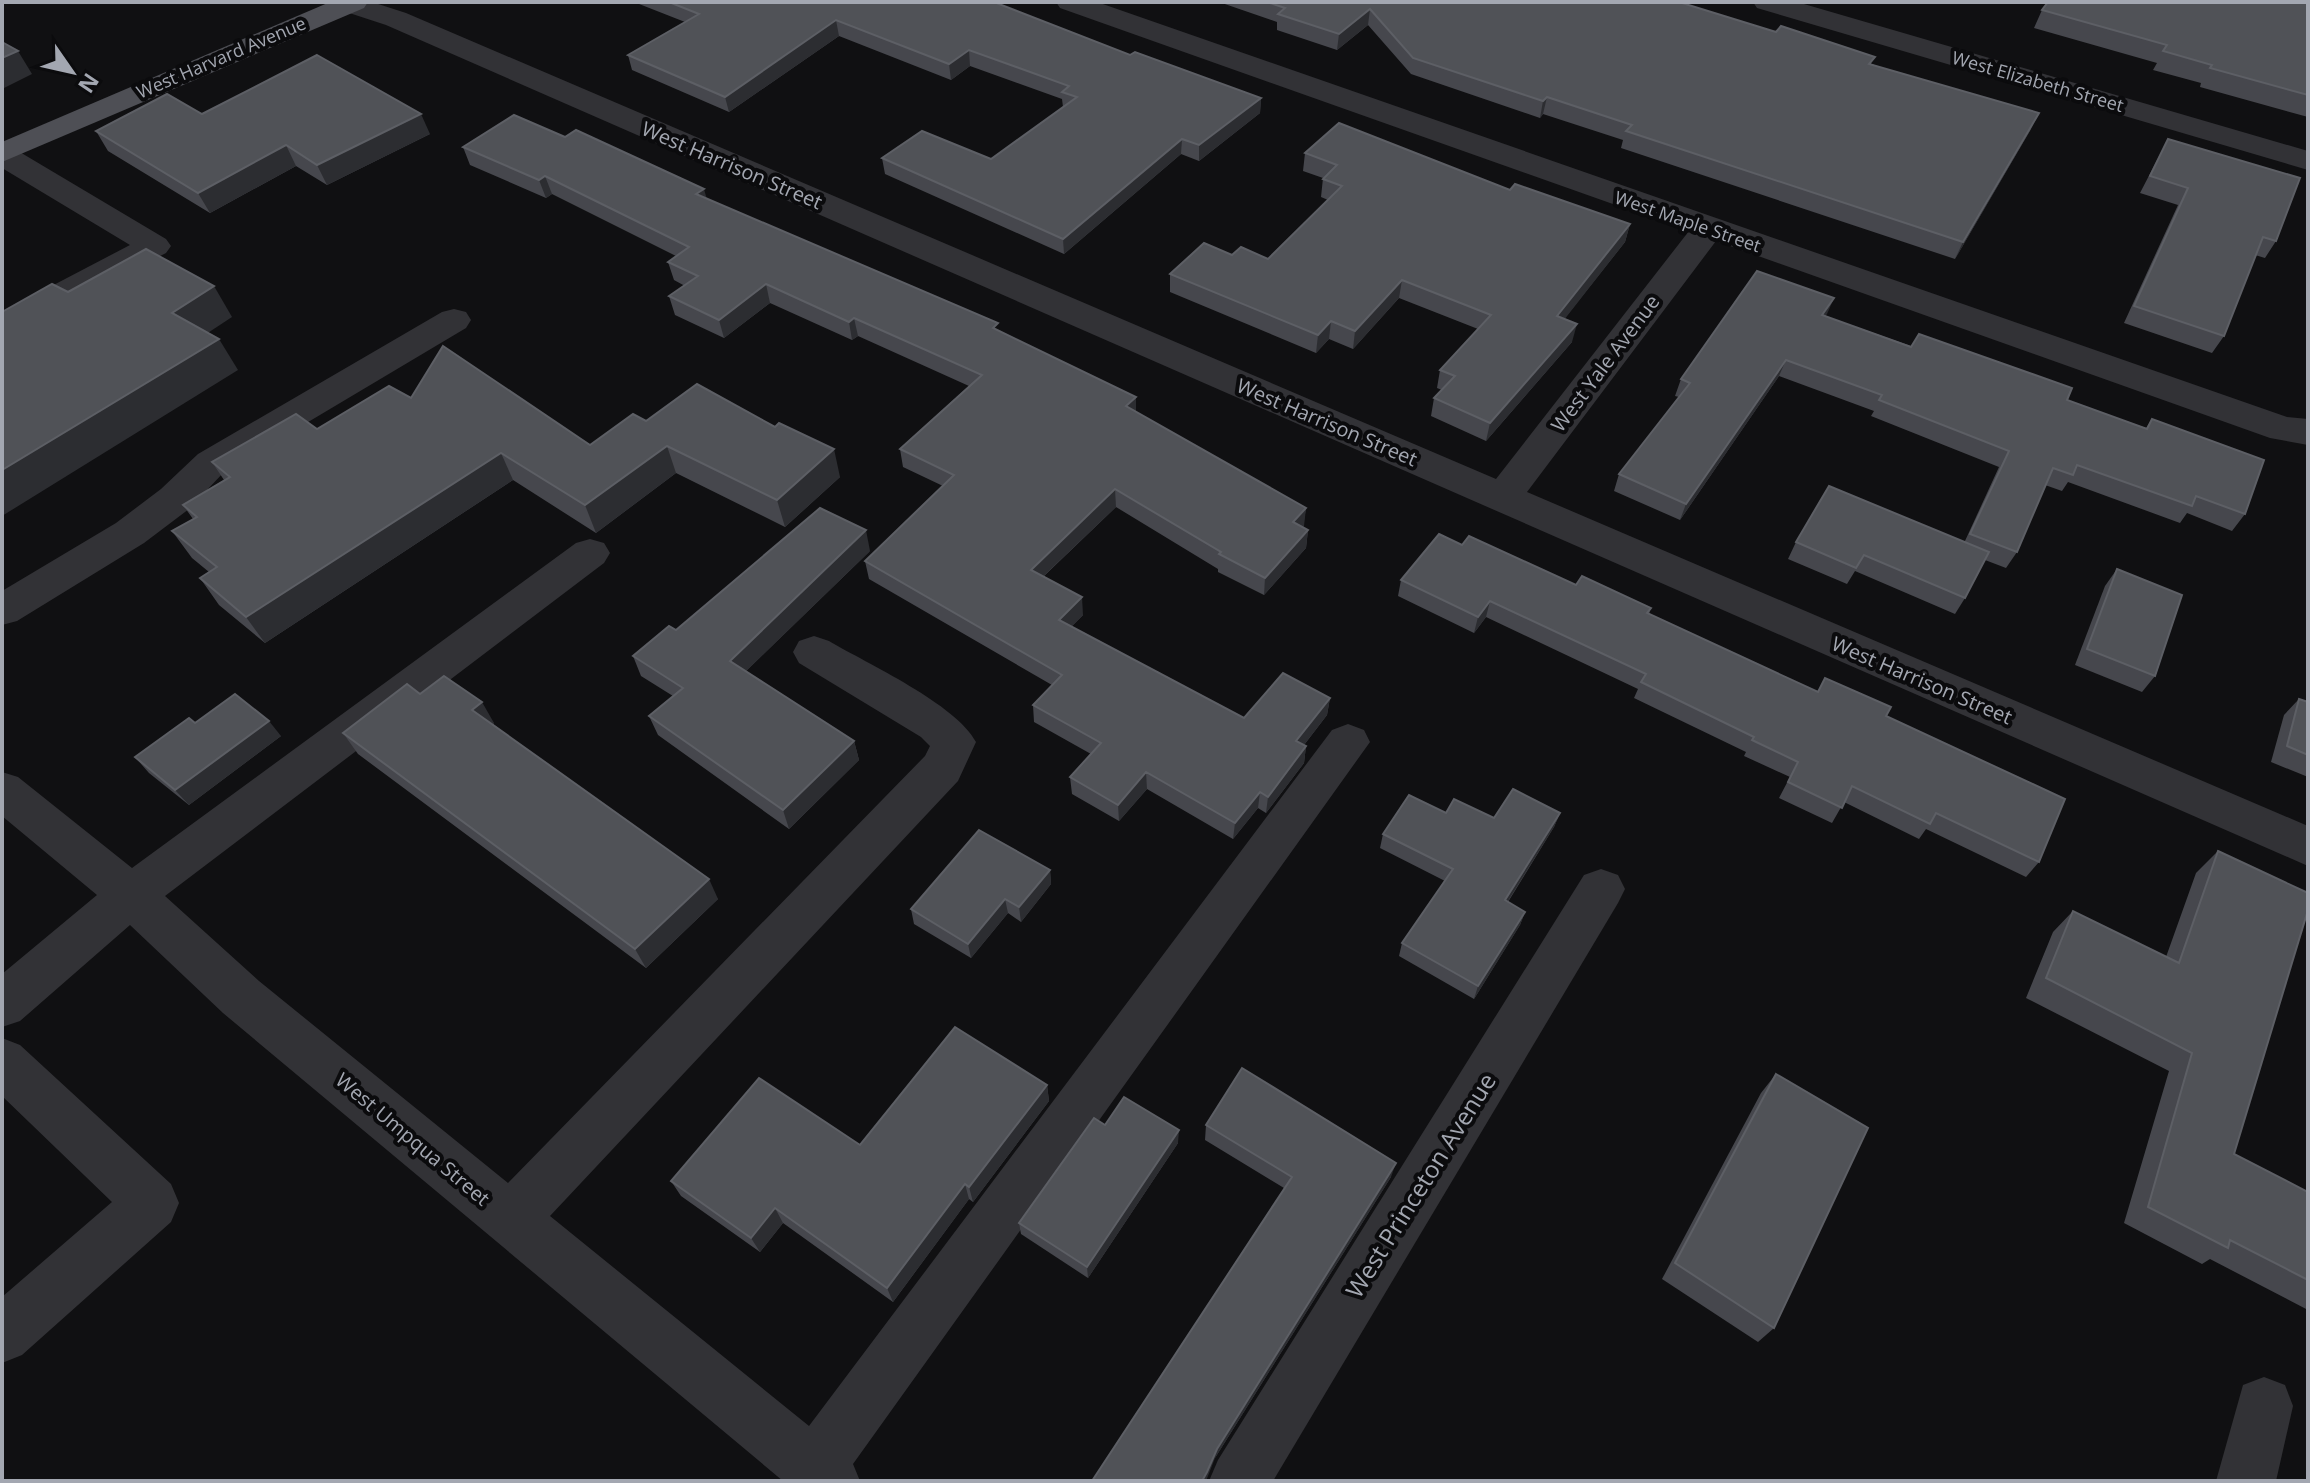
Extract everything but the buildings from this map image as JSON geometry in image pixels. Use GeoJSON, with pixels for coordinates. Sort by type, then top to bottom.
{"type":"FeatureCollection","features":[{"type":"Feature","properties":{"kind":"main road","name":"West Harvard Avenue"},"geometry":{"type":"LineString","coordinates":[[2,154],[349,3]]}},
{"type":"Feature","properties":{"kind":"street","name":"West Maple Street"},"geometry":{"type":"LineString","coordinates":[[1070,2],[2283,429],[2308,432]]}},
{"type":"Feature","properties":{"kind":"street","name":"West Elizabeth Street"},"geometry":{"type":"LineString","coordinates":[[1767,2],[2308,161]]}},
{"type":"Feature","properties":{"kind":"street","name":"West Harrison Street"},"geometry":{"type":"LineString","coordinates":[[349,3],[410,25],[2308,847]]}},
{"type":"Feature","properties":{"kind":"street"},"geometry":{"type":"LineString","coordinates":[[2,154],[154,246],[2,326]]}},
{"type":"Feature","properties":{"kind":"street","name":"West Yale Avenue"},"geometry":{"type":"LineString","coordinates":[[1502,498],[1709,228]]}},
{"type":"Feature","properties":{"kind":"street"},"geometry":{"type":"LineString","coordinates":[[2,610],[130,533],[175,499],[211,463],[454,320]]}},
{"type":"Feature","properties":{"kind":"street"},"geometry":{"type":"LineString","coordinates":[[2,1005],[131,895],[590,553]]}},
{"type":"Feature","properties":{"kind":"street"},"geometry":{"type":"LineString","coordinates":[[510,1219],[942,768],[954,742],[936,725],[814,652]]}},
{"type":"Feature","properties":{"kind":"street"},"geometry":{"type":"LineString","coordinates":[[822,1474],[1348,742]]}},
{"type":"Feature","properties":{"kind":"street","name":"West Umpqua Street"},"geometry":{"type":"LineString","coordinates":[[2,790],[131,895],[220,980],[822,1474]]}},
{"type":"Feature","properties":{"kind":"street","name":"West Princeton Avenue"},"geometry":{"type":"LineString","coordinates":[[1239,1481],[1601,889]]}},
{"type":"Feature","properties":{"kind":"street"},"geometry":{"type":"LineString","coordinates":[[2,1062],[152,1203],[2,1335]]}},
{"type":"Feature","properties":{"kind":"street"},"geometry":{"type":"LineString","coordinates":[[2246,1481],[2264,1406]]}}]}
